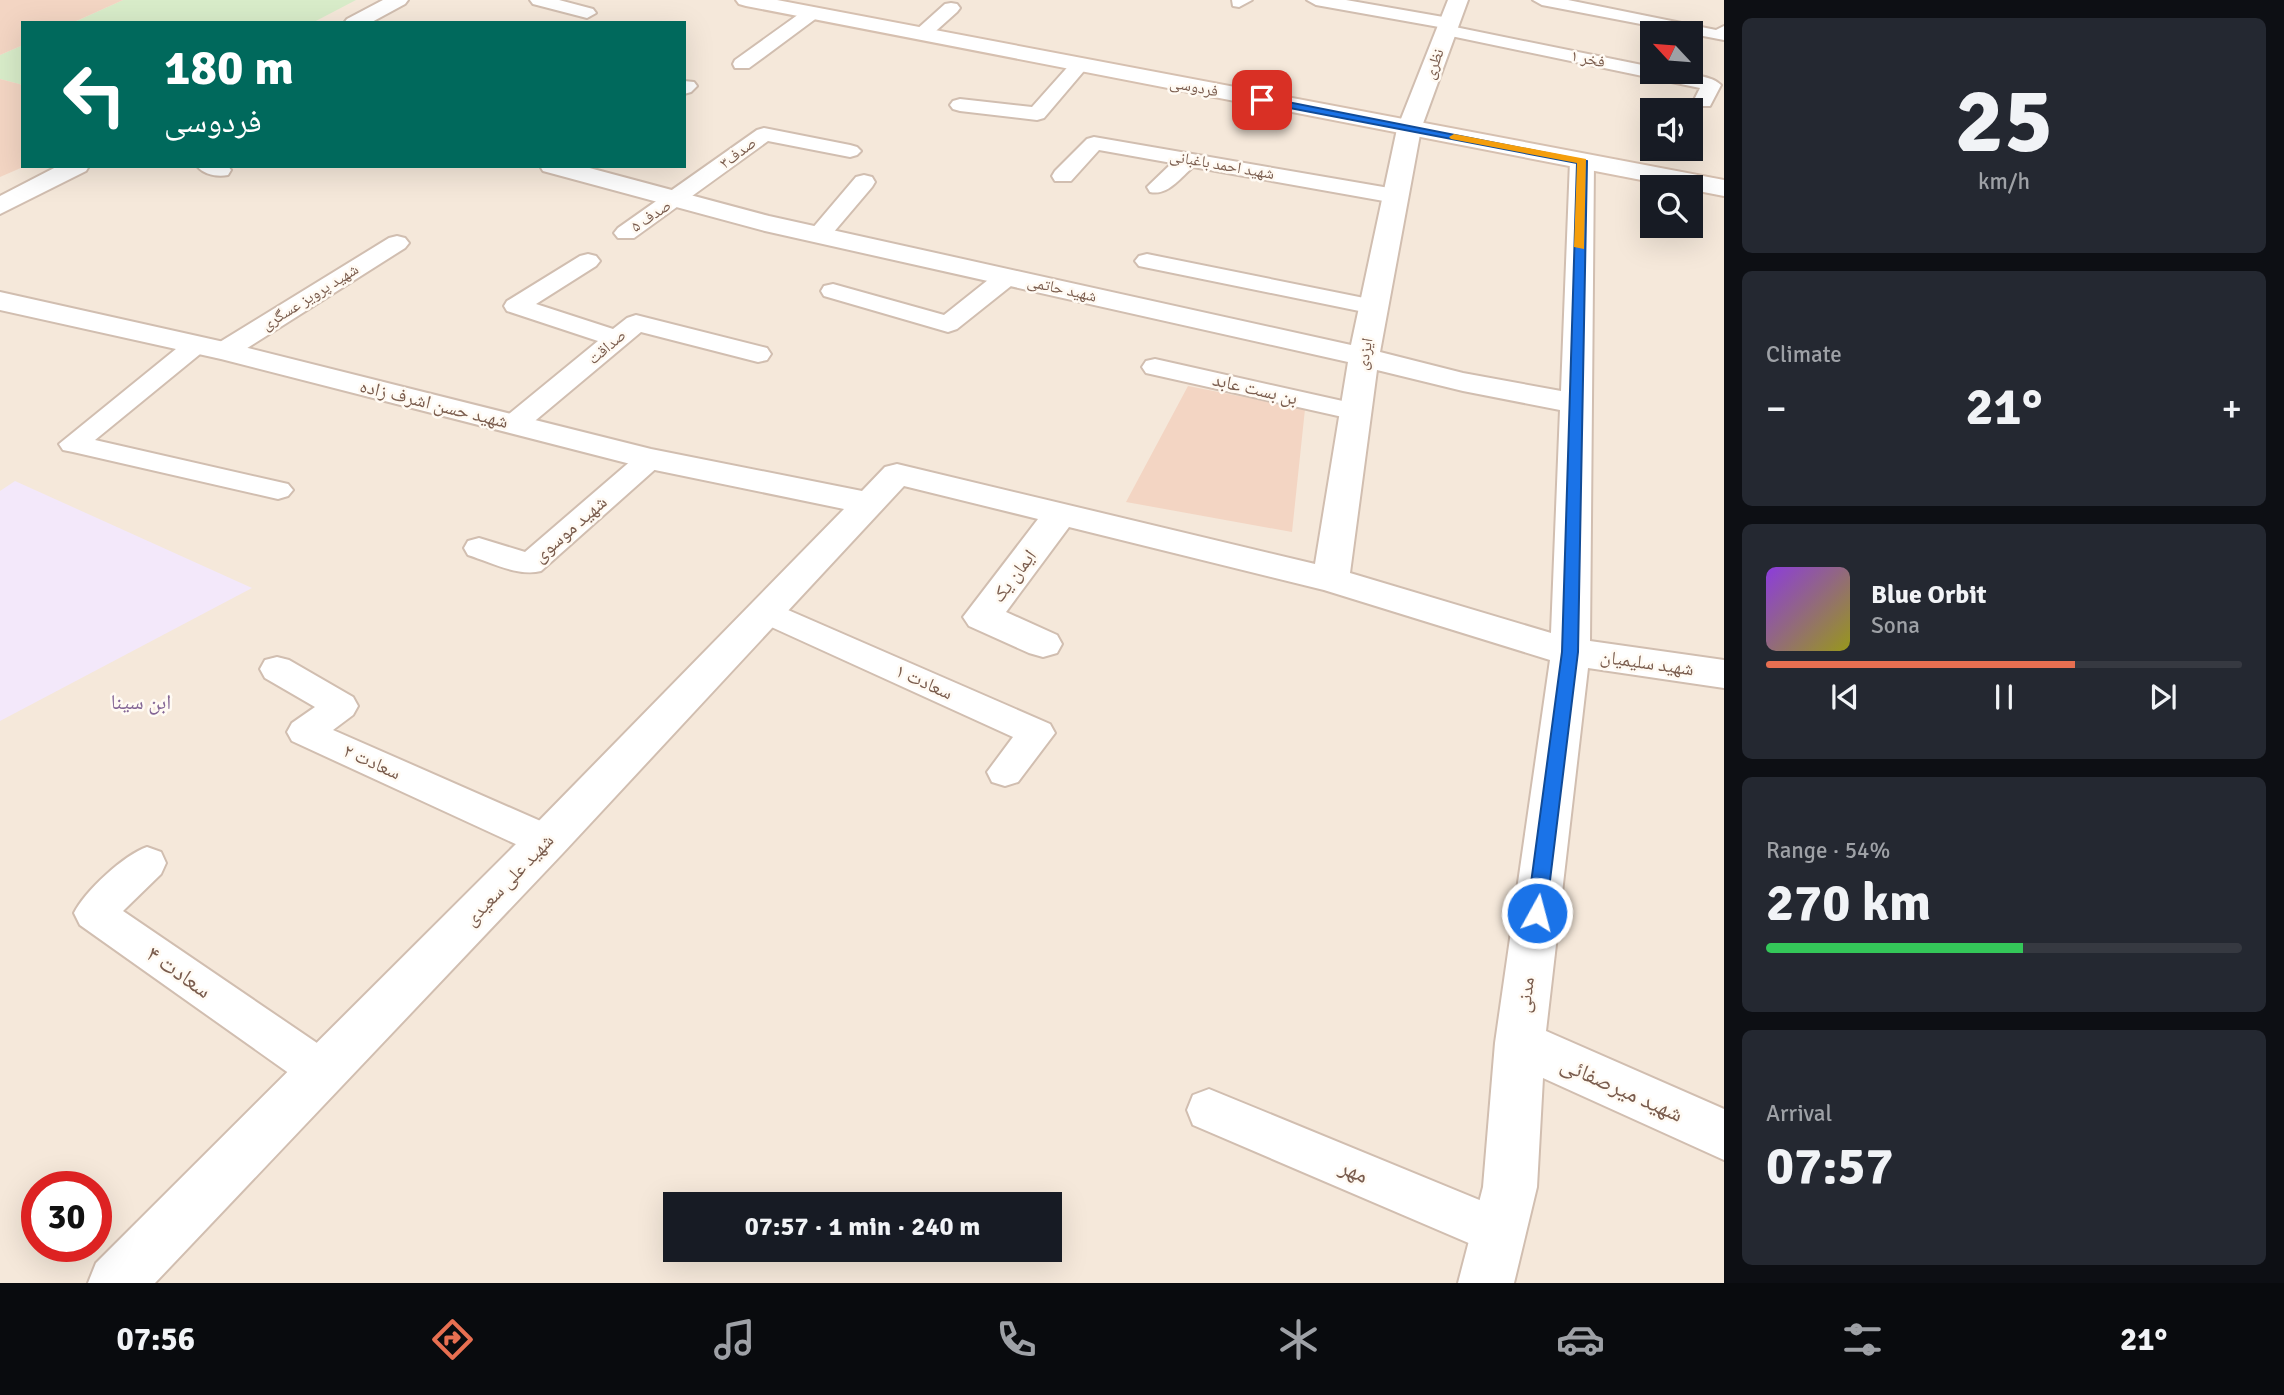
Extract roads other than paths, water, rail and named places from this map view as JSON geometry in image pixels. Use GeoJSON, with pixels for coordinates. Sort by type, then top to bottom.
{"type":"FeatureCollection","features":[{"type":"Feature","properties":{"kind":"street"},"geometry":{"type":"LineString","coordinates":[[358,21],[398,0]]}},
{"type":"Feature","properties":{"kind":"street","name":"فردوسی"},"geometry":{"type":"LineString","coordinates":[[746,0],[797,7],[1409,129],[1724,187]]}},
{"type":"Feature","properties":{"kind":"street","name":"نظری"},"geometry":{"type":"LineString","coordinates":[[1409,129],[1458,0]]}},
{"type":"Feature","properties":{"kind":"street","name":"ایزدی"},"geometry":{"type":"LineString","coordinates":[[1331,580],[1364,357],[1409,129]]}},
{"type":"Feature","properties":{"kind":"street","name":"مدنی"},"geometry":{"type":"LineString","coordinates":[[1486,1283],[1510,1187],[1520,1043],[1570,652],[1582,161]]}},
{"type":"Feature","properties":{"kind":"street"},"geometry":{"type":"LineString","coordinates":[[0,206],[73,168]]}},
{"type":"Feature","properties":{"kind":"street","name":"شهید حاتمی"},"geometry":{"type":"LineString","coordinates":[[564,168],[819,235],[1364,357],[1463,382],[1574,403]]}},
{"type":"Feature","properties":{"kind":"street","name":"شهید حسن اشرف زاده"},"geometry":{"type":"LineString","coordinates":[[0,301],[210,348],[650,459],[883,489]]}},
{"type":"Feature","properties":{"kind":"street"},"geometry":{"type":"LineString","coordinates":[[883,489],[1060,514],[1331,580],[1570,652]]}},
{"type":"Feature","properties":{"kind":"street","name":"شهید علی سعیدی"},"geometry":{"type":"LineString","coordinates":[[116,1283],[547,841],[883,489]]}},
{"type":"Feature","properties":{"kind":"street","name":"ایمان یک"},"geometry":{"type":"LineString","coordinates":[[1043,644],[982,617],[1060,514]]}},
{"type":"Feature","properties":{"kind":"street","name":"شهید سلیمیان"},"geometry":{"type":"LineString","coordinates":[[1570,652],[1724,674]]}},
{"type":"Feature","properties":{"kind":"street","name":"شهید میرصفائی"},"geometry":{"type":"LineString","coordinates":[[1520,1043],[1724,1135]]}},
{"type":"Feature","properties":{"kind":"lane"},"geometry":{"type":"LineString","coordinates":[[539,0],[587,13]]}},
{"type":"Feature","properties":{"kind":"lane","name":"فخر ۱"},"geometry":{"type":"LineString","coordinates":[[1316,0],[1448,27],[1567,46],[1640,65]]}},
{"type":"Feature","properties":{"kind":"lane"},"geometry":{"type":"LineString","coordinates":[[1542,0],[1720,36],[1724,31]]}},
{"type":"Feature","properties":{"kind":"lane"},"geometry":{"type":"LineString","coordinates":[[743,64],[797,7]]}},
{"type":"Feature","properties":{"kind":"lane"},"geometry":{"type":"LineString","coordinates":[[922,34],[951,8]]}},
{"type":"Feature","properties":{"kind":"lane"},"geometry":{"type":"LineString","coordinates":[[960,104],[1037,114],[1080,65]]}},
{"type":"Feature","properties":{"kind":"lane","name":"فخر ۱"},"geometry":{"type":"LineString","coordinates":[[1703,83],[1711,85],[1703,102]]}},
{"type":"Feature","properties":{"kind":"lane","name":"صدف۳"},"geometry":{"type":"LineString","coordinates":[[676,199],[764,134],[850,151]]}},
{"type":"Feature","properties":{"kind":"lane","name":"شهید احمد باغبانی"},"geometry":{"type":"LineString","coordinates":[[1063,176],[1094,143],[1395,196]]}},
{"type":"Feature","properties":{"kind":"lane"},"geometry":{"type":"LineString","coordinates":[[1158,187],[1189,159]]}},
{"type":"Feature","properties":{"kind":"lane"},"geometry":{"type":"LineString","coordinates":[[819,235],[864,182]]}},
{"type":"Feature","properties":{"kind":"lane","name":"صدف ۵"},"geometry":{"type":"LineString","coordinates":[[626,233],[676,199]]}},
{"type":"Feature","properties":{"kind":"lane","name":"شهید پرویز عسگری"},"geometry":{"type":"LineString","coordinates":[[278,490],[74,444],[210,348],[397,243]]}},
{"type":"Feature","properties":{"kind":"lane"},"geometry":{"type":"LineString","coordinates":[[588,261],[516,306],[617,339]]}},
{"type":"Feature","properties":{"kind":"lane"},"geometry":{"type":"LineString","coordinates":[[1147,261],[1374,307]]}},
{"type":"Feature","properties":{"kind":"lane"},"geometry":{"type":"LineString","coordinates":[[833,291],[948,324],[1007,277]]}},
{"type":"Feature","properties":{"kind":"lane","name":"صداقت"},"geometry":{"type":"LineString","coordinates":[[514,424],[636,323],[758,354]]}},
{"type":"Feature","properties":{"kind":"lane","name":"بن بست عابد"},"geometry":{"type":"LineString","coordinates":[[1155,367],[1356,412]]}},
{"type":"Feature","properties":{"kind":"lane","name":"شهید موسوی"},"geometry":{"type":"LineString","coordinates":[[479,548],[530,564],[650,459]]}},
{"type":"Feature","properties":{"kind":"lane","name":"سعادت ۱"},"geometry":{"type":"LineString","coordinates":[[765,611],[1037,733],[1006,772]]}},
{"type":"Feature","properties":{"kind":"lane","name":"سعادت ۲"},"geometry":{"type":"LineString","coordinates":[[277,669],[341,706],[305,732],[547,841]]}},
{"type":"Feature","properties":{"kind":"lane","name":"سعادت ۴"},"geometry":{"type":"LineString","coordinates":[[147,863],[94,913],[323,1072]]}},
{"type":"Feature","properties":{"kind":"lane","name":"مهر"},"geometry":{"type":"LineString","coordinates":[[1209,1110],[1499,1233]]}},
{"type":"Feature","properties":{"kind":"district","name":"ابن سینا"},"geometry":{"type":"Point","coordinates":[141,702]}}]}
